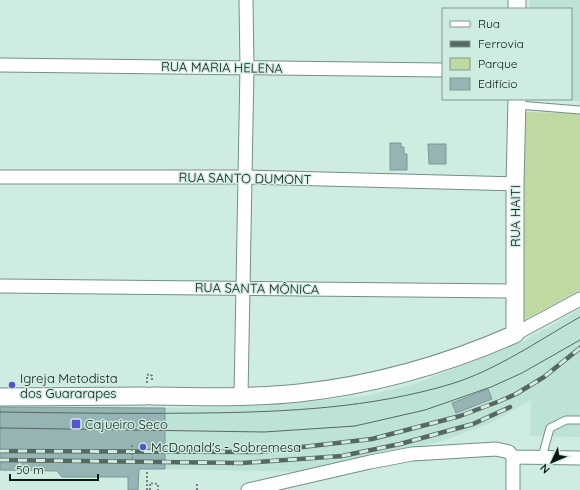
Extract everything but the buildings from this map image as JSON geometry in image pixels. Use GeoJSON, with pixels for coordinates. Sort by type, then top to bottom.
{"type":"FeatureCollection","features":[{"type":"Feature","properties":{"kind":"street"},"geometry":{"type":"LineString","coordinates":[[241,396],[247,67],[246,0]]}},
{"type":"Feature","properties":{"kind":"street","name":"RUA MARIA HELENA"},"geometry":{"type":"LineString","coordinates":[[0,65],[442,70]]}},
{"type":"Feature","properties":{"kind":"street","name":"RUA HAITI"},"geometry":{"type":"LineString","coordinates":[[515,334],[515,184],[518,102]]}},
{"type":"Feature","properties":{"kind":"street","name":"RUA SANTO DUMONT"},"geometry":{"type":"LineString","coordinates":[[0,177],[244,177],[515,184]]}},
{"type":"Feature","properties":{"kind":"street","name":"RUA SANTA MÔNICA"},"geometry":{"type":"LineString","coordinates":[[0,286],[514,291]]}},
{"type":"Feature","properties":{"kind":"street"},"geometry":{"type":"LineString","coordinates":[[0,397],[149,390],[241,396],[298,393],[347,386],[414,370],[468,354],[515,334],[580,298]]}},
{"type":"Feature","properties":{"kind":"street"},"geometry":{"type":"LineString","coordinates":[[248,490],[363,463],[412,454],[496,448],[509,452],[513,457],[513,490]]}},
{"type":"Feature","properties":{"kind":"street"},"geometry":{"type":"LineString","coordinates":[[513,457],[580,458]]}},
{"type":"Feature","properties":{"kind":"lane"},"geometry":{"type":"LineString","coordinates":[[518,102],[580,110]]}},
{"type":"Feature","properties":{"kind":"lane"},"geometry":{"type":"LineString","coordinates":[[542,457],[550,428],[566,420],[580,420]]}},
{"type":"Feature","properties":{"kind":"path"},"geometry":{"type":"LineString","coordinates":[[132,445],[132,458]]}},
{"type":"Feature","properties":{"kind":"path"},"geometry":{"type":"LineString","coordinates":[[147,472],[147,490]]}},
{"type":"Feature","properties":{"kind":"path"},"geometry":{"type":"LineString","coordinates":[[197,482],[197,490]]}},
{"type":"Feature","properties":{"kind":"path"},"geometry":{"type":"LineString","coordinates":[[150,490],[150,483],[158,484],[158,490]]}},
{"type":"Feature","properties":{"kind":"shaded area"},"geometry":{"type":"Polygon","coordinates":[[[529,0],[580,0],[580,101],[563,100],[572,100],[572,8],[530,8],[529,0]]]}},
{"type":"Feature","properties":{"kind":"shaded area"},"geometry":{"type":"Polygon","coordinates":[[[580,309],[580,437],[530,436],[531,400],[493,422],[443,441],[357,458],[306,472],[165,469],[165,408],[273,405],[365,396],[414,384],[522,342],[580,309]]]}},
{"type":"Feature","properties":{"kind":"green space"},"geometry":{"type":"Polygon","coordinates":[[[521,112],[580,113],[580,290],[524,320],[521,112]]]}},
{"type":"Feature","properties":{"kind":"tram line"},"geometry":{"type":"LineString","coordinates":[[0,412],[152,413],[297,410],[390,399],[451,384],[485,371],[580,317]]}},
{"type":"Feature","properties":{"kind":"tram line"},"geometry":{"type":"LineString","coordinates":[[0,428],[264,432],[355,426],[425,410],[491,387],[522,373],[580,340]]}},
{"type":"Feature","properties":{"kind":"railway"},"geometry":{"type":"LineString","coordinates":[[0,451],[259,452],[372,439],[460,416],[500,401],[516,394],[544,377],[580,348]]}},
{"type":"Feature","properties":{"kind":"railway"},"geometry":{"type":"LineString","coordinates":[[0,460],[242,463],[342,456],[400,444],[473,424],[510,407]]}},
{"type":"Feature","properties":{"kind":"place","name":"Igreja Metodista dos Guararapes"},"geometry":{"type":"Point","coordinates":[12,385]}},
{"type":"Feature","properties":{"kind":"place","name":"Cajueiro Seco"},"geometry":{"type":"Point","coordinates":[76,424]}},
{"type":"Feature","properties":{"kind":"place","name":"McDonald's - Sobremesa"},"geometry":{"type":"Point","coordinates":[143,447]}}]}
